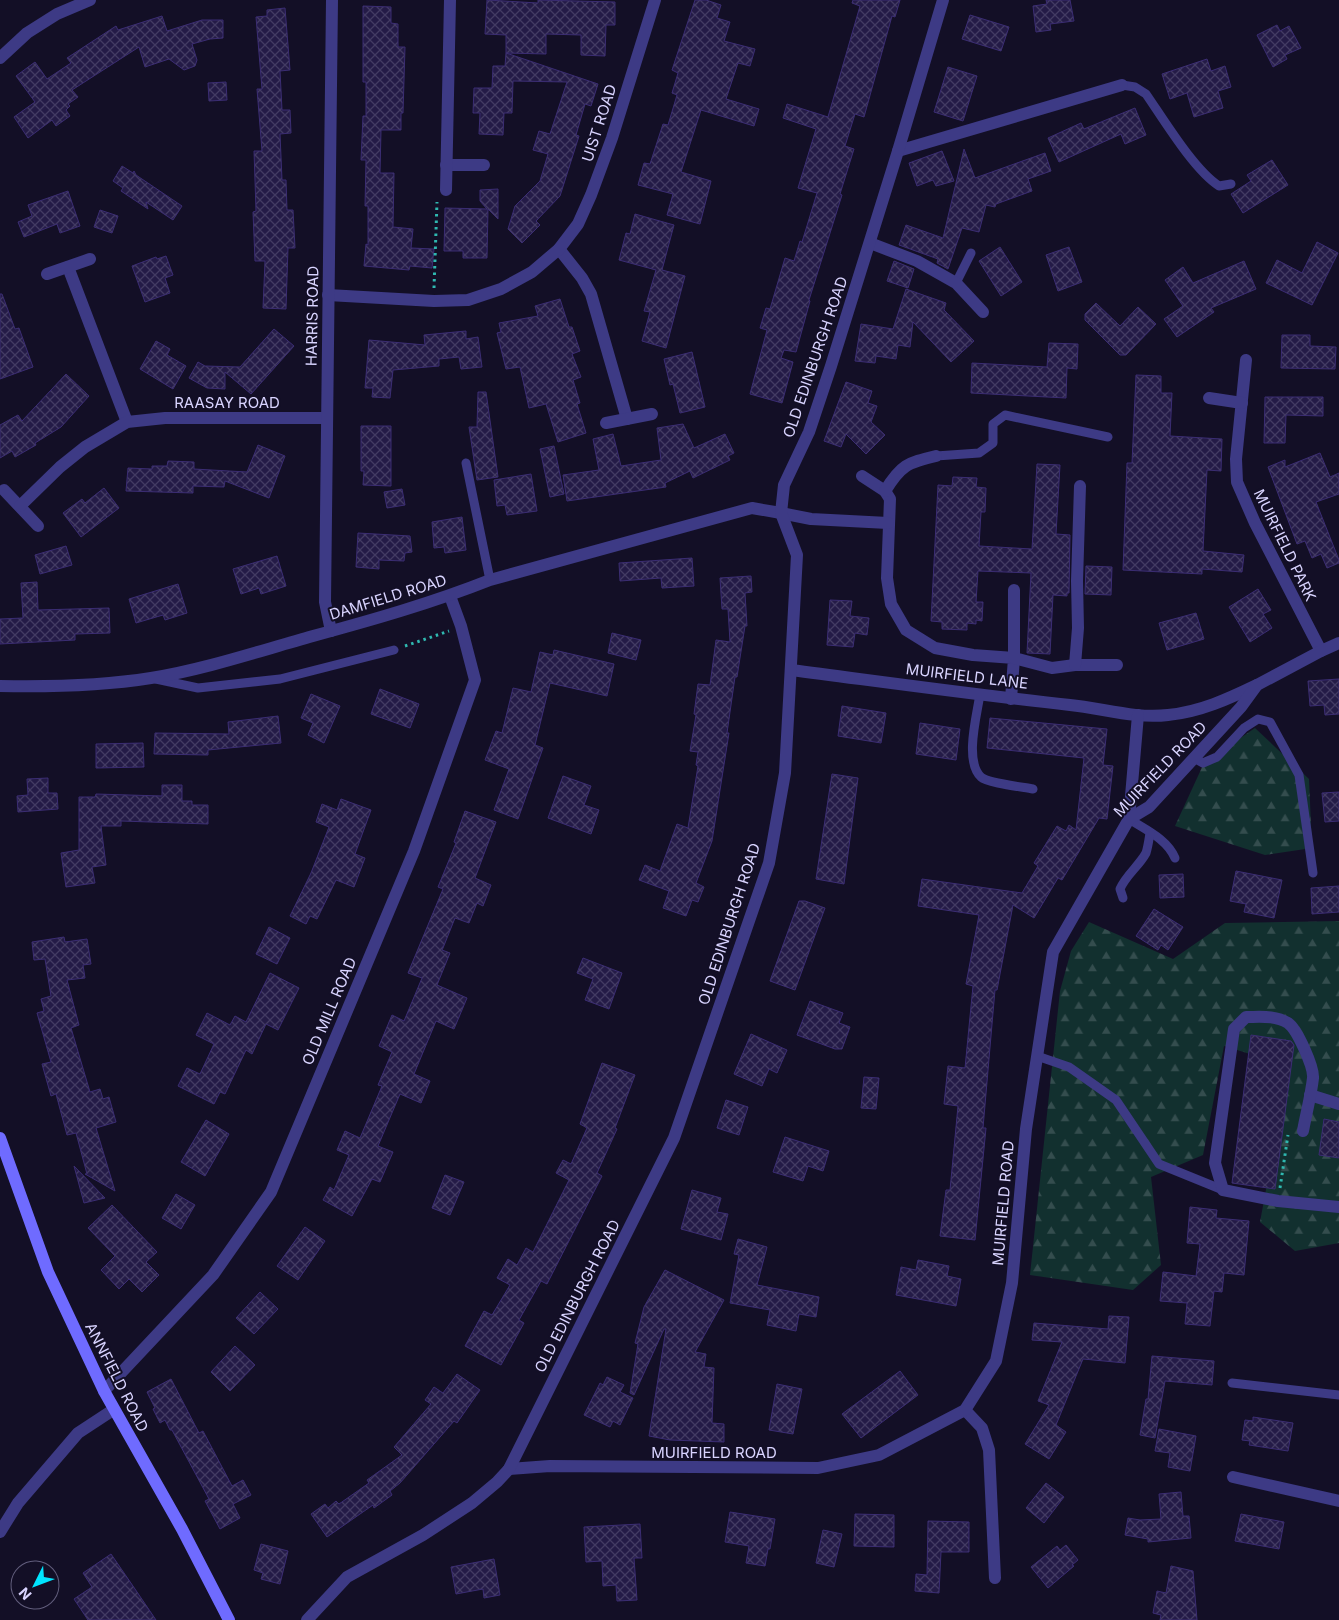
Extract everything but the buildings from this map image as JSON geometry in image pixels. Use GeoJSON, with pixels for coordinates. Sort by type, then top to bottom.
{"type":"FeatureCollection","features":[{"type":"Feature","properties":{"kind":"main road","name":"ANNFIELD ROAD"},"geometry":{"type":"LineString","coordinates":[[0,1138],[48,1272],[113,1410],[182,1529],[229,1620]]}},
{"type":"Feature","properties":{"kind":"street"},"geometry":{"type":"LineString","coordinates":[[0,58],[27,33],[57,14],[90,0]]}},
{"type":"Feature","properties":{"kind":"street","name":"HARRIS ROAD"},"geometry":{"type":"LineString","coordinates":[[331,631],[325,602],[332,0]]}},
{"type":"Feature","properties":{"kind":"street"},"geometry":{"type":"LineString","coordinates":[[446,190],[450,0]]}},
{"type":"Feature","properties":{"kind":"street","name":"UIST ROAD"},"geometry":{"type":"LineString","coordinates":[[328,295],[434,301],[468,300],[502,289],[532,272],[559,249],[578,224],[591,195],[612,138],[655,0]]}},
{"type":"Feature","properties":{"kind":"street","name":"OLD EDINBURGH ROAD"},"geometry":{"type":"LineString","coordinates":[[307,1620],[347,1577],[423,1535],[472,1503],[497,1482],[508,1469],[677,1128],[769,863],[785,773],[797,555],[781,513],[784,485],[809,432],[870,243],[943,0]]}},
{"type":"Feature","properties":{"kind":"street"},"geometry":{"type":"LineString","coordinates":[[898,151],[1122,85]]}},
{"type":"Feature","properties":{"kind":"street"},"geometry":{"type":"LineString","coordinates":[[446,165],[484,165]]}},
{"type":"Feature","properties":{"kind":"street"},"geometry":{"type":"LineString","coordinates":[[870,243],[916,261],[956,282],[983,312]]}},
{"type":"Feature","properties":{"kind":"street"},"geometry":{"type":"LineString","coordinates":[[559,249],[582,278],[591,294],[627,418]]}},
{"type":"Feature","properties":{"kind":"street"},"geometry":{"type":"LineString","coordinates":[[47,274],[90,259]]}},
{"type":"Feature","properties":{"kind":"street"},"geometry":{"type":"LineString","coordinates":[[68,267],[127,422]]}},
{"type":"Feature","properties":{"kind":"street","name":"MUIRFIELD PARK"},"geometry":{"type":"LineString","coordinates":[[1246,360],[1236,459],[1237,482],[1243,500],[1321,651]]}},
{"type":"Feature","properties":{"kind":"street"},"geometry":{"type":"LineString","coordinates":[[1209,398],[1242,403]]}},
{"type":"Feature","properties":{"kind":"street"},"geometry":{"type":"LineString","coordinates":[[606,423],[652,414]]}},
{"type":"Feature","properties":{"kind":"street","name":"RAASAY ROAD"},"geometry":{"type":"LineString","coordinates":[[20,506],[60,467],[85,447],[127,422],[165,418],[327,418]]}},
{"type":"Feature","properties":{"kind":"street"},"geometry":{"type":"LineString","coordinates":[[884,491],[894,477],[910,462],[936,456]]}},
{"type":"Feature","properties":{"kind":"street"},"geometry":{"type":"LineString","coordinates":[[862,476],[884,491],[890,499],[887,578],[891,604],[906,630],[935,648],[973,655],[1014,658],[1052,668],[1075,665],[1117,665]]}},
{"type":"Feature","properties":{"kind":"street"},"geometry":{"type":"LineString","coordinates":[[1075,665],[1078,628],[1076,581],[1080,486]]}},
{"type":"Feature","properties":{"kind":"street"},"geometry":{"type":"LineString","coordinates":[[4,490],[38,526]]}},
{"type":"Feature","properties":{"kind":"street","name":"DAMFIELD ROAD"},"geometry":{"type":"LineString","coordinates":[[0,686],[58,687],[104,684],[194,670],[450,596],[490,580],[752,508],[811,519],[888,523]]}},
{"type":"Feature","properties":{"kind":"street"},"geometry":{"type":"LineString","coordinates":[[1011,698],[1014,658],[1014,590]]}},
{"type":"Feature","properties":{"kind":"street","name":"OLD MILL ROAD"},"geometry":{"type":"LineString","coordinates":[[104,1391],[213,1275],[271,1192],[414,851],[475,680],[461,626],[450,596]]}},
{"type":"Feature","properties":{"kind":"street","name":"MUIRFIELD ROAD"},"geometry":{"type":"LineString","coordinates":[[508,1469],[550,1466],[818,1468],[879,1454],[965,1410],[996,1361],[1012,1284],[1026,1129],[1053,952],[1129,819],[1148,806],[1194,758],[1241,707],[1257,685],[1339,643]]}},
{"type":"Feature","properties":{"kind":"street","name":"MUIRFIELD LANE"},"geometry":{"type":"LineString","coordinates":[[792,670],[1075,705],[1138,715],[1166,716],[1193,712],[1220,703],[1257,685]]}},
{"type":"Feature","properties":{"kind":"street"},"geometry":{"type":"LineString","coordinates":[[1129,819],[1138,715]]}},
{"type":"Feature","properties":{"kind":"street"},"geometry":{"type":"LineString","coordinates":[[1303,1131],[1313,1076],[1310,1061],[1300,1040],[1289,1023],[1268,1017],[1246,1017],[1234,1029],[1215,1163],[1223,1190],[1278,1201],[1339,1207]]}},
{"type":"Feature","properties":{"kind":"street"},"geometry":{"type":"LineString","coordinates":[[1310,1095],[1339,1104]]}},
{"type":"Feature","properties":{"kind":"street"},"geometry":{"type":"LineString","coordinates":[[0,1532],[18,1503],[78,1433],[113,1410]]}},
{"type":"Feature","properties":{"kind":"street"},"geometry":{"type":"LineString","coordinates":[[965,1410],[982,1428],[989,1450],[995,1578]]}},
{"type":"Feature","properties":{"kind":"street"},"geometry":{"type":"LineString","coordinates":[[1233,1477],[1339,1501]]}},
{"type":"Feature","properties":{"kind":"lane"},"geometry":{"type":"LineString","coordinates":[[1122,85],[1135,87],[1146,94],[1194,162],[1210,180],[1219,186],[1231,184]]}},
{"type":"Feature","properties":{"kind":"lane"},"geometry":{"type":"LineString","coordinates":[[956,282],[971,253]]}},
{"type":"Feature","properties":{"kind":"lane"},"geometry":{"type":"LineString","coordinates":[[936,456],[979,453],[993,443],[993,424],[1005,415],[1108,437]]}},
{"type":"Feature","properties":{"kind":"lane"},"geometry":{"type":"LineString","coordinates":[[466,463],[490,580]]}},
{"type":"Feature","properties":{"kind":"lane"},"geometry":{"type":"LineString","coordinates":[[150,678],[198,688],[280,680],[394,650]]}},
{"type":"Feature","properties":{"kind":"lane"},"geometry":{"type":"LineString","coordinates":[[980,694],[972,754],[974,766],[981,777],[988,780],[1033,789]]}},
{"type":"Feature","properties":{"kind":"lane"},"geometry":{"type":"LineString","coordinates":[[1194,758],[1203,764],[1217,757],[1244,728],[1258,719],[1270,722],[1299,775],[1313,873]]}},
{"type":"Feature","properties":{"kind":"lane"},"geometry":{"type":"LineString","coordinates":[[1129,819],[1161,840],[1176,858]]}},
{"type":"Feature","properties":{"kind":"lane"},"geometry":{"type":"LineString","coordinates":[[1123,898],[1120,889],[1124,880],[1139,863],[1146,851],[1150,833]]}},
{"type":"Feature","properties":{"kind":"lane"},"geometry":{"type":"LineString","coordinates":[[1037,1056],[1069,1067],[1116,1100],[1159,1164],[1223,1190]]}},
{"type":"Feature","properties":{"kind":"lane"},"geometry":{"type":"LineString","coordinates":[[1232,1383],[1339,1395]]}},
{"type":"Feature","properties":{"kind":"path"},"geometry":{"type":"LineString","coordinates":[[434,301],[438,196],[446,190]]}},
{"type":"Feature","properties":{"kind":"path"},"geometry":{"type":"LineString","coordinates":[[394,650],[461,626]]}},
{"type":"Feature","properties":{"kind":"green space"},"geometry":{"type":"Polygon","coordinates":[[[1255,728],[1309,779],[1312,848],[1265,855],[1175,826],[1204,763],[1255,728]]]}},
{"type":"Feature","properties":{"kind":"green space"},"geometry":{"type":"Polygon","coordinates":[[[1339,921],[1339,1243],[1295,1251],[1260,1222],[1289,1066],[1224,1046],[1203,1155],[1151,1177],[1161,1265],[1133,1290],[1030,1275],[1060,991],[1071,951],[1089,922],[1173,959],[1225,923],[1339,921]]]}}]}
